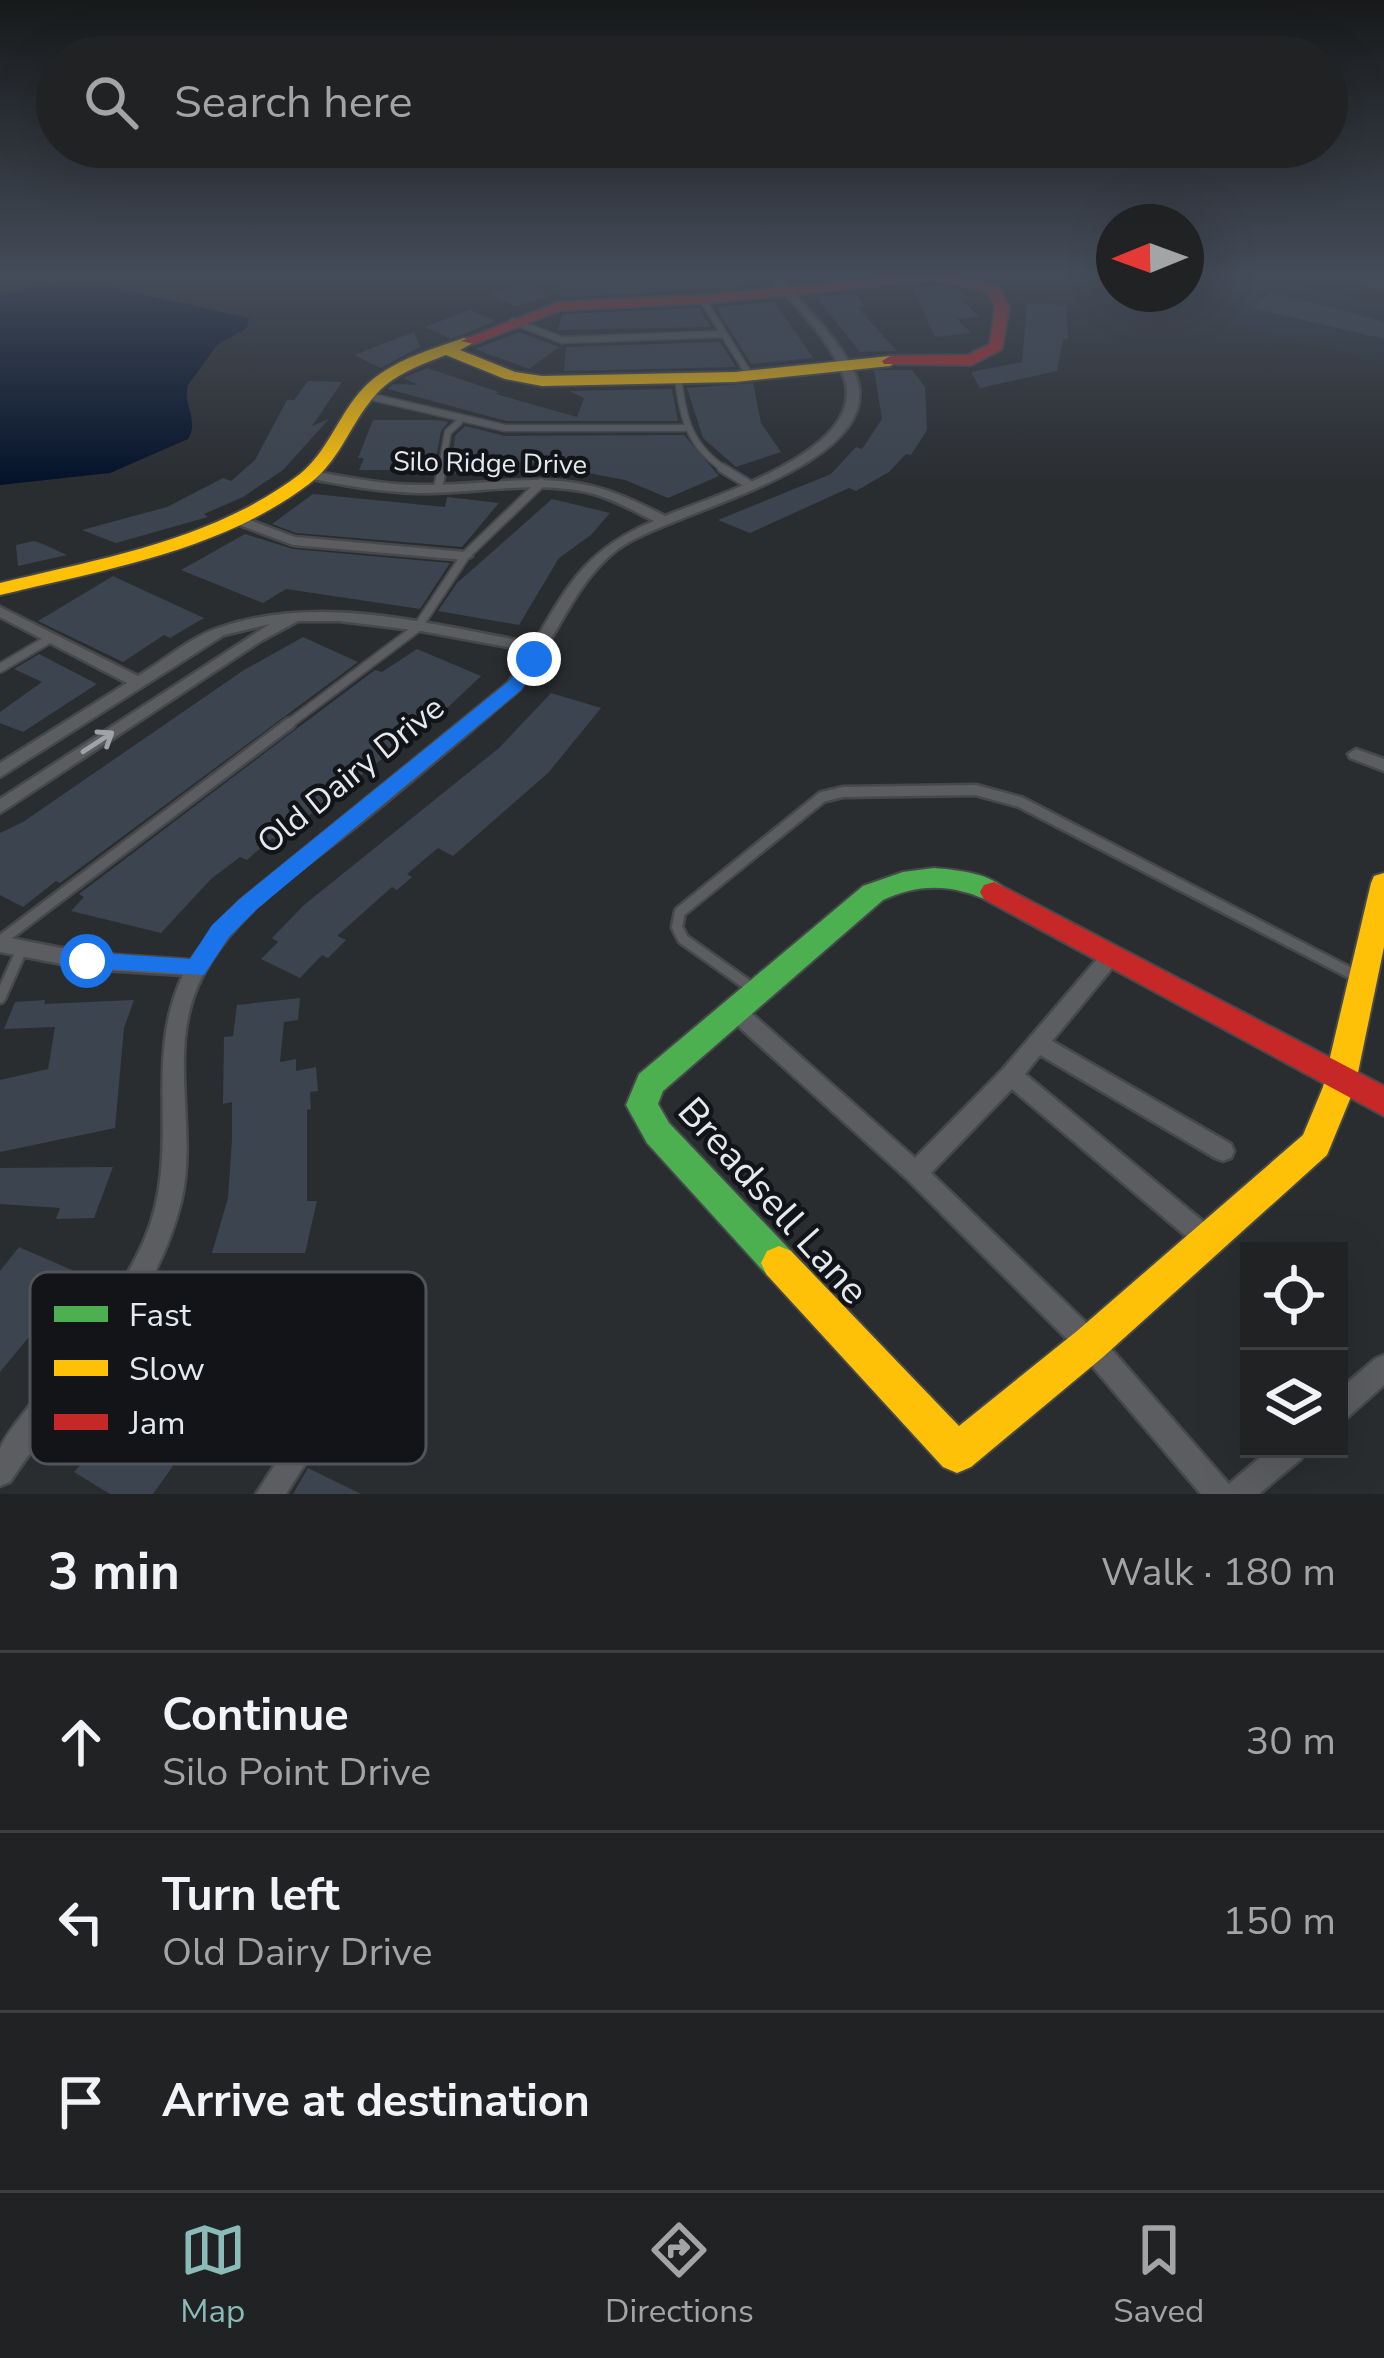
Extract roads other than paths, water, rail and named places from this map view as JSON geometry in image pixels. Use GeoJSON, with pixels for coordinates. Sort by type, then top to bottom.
{"type":"FeatureCollection","features":[{"type":"Feature","properties":{"kind":"street"},"geometry":{"type":"LineString","coordinates":[[0,589],[181,544],[239,520],[311,475],[330,455],[362,395],[384,377],[458,345]]}},
{"type":"Feature","properties":{"kind":"street"},"geometry":{"type":"LineString","coordinates":[[828,345],[844,365]]}},
{"type":"Feature","properties":{"kind":"street"},"geometry":{"type":"LineString","coordinates":[[446,350],[511,376],[542,381],[751,376],[987,356],[997,345]]}},
{"type":"Feature","properties":{"kind":"street","name":"Old Dairy Drive"},"geometry":{"type":"LineString","coordinates":[[141,1272],[153,1252],[170,1198],[169,1078],[175,1020],[196,968],[220,931],[514,686],[542,649],[588,568],[616,543],[814,455],[837,436],[855,402],[844,365]]}},
{"type":"Feature","properties":{"kind":"street","name":"Silo Ridge Drive"},"geometry":{"type":"LineString","coordinates":[[311,475],[378,486],[581,484],[613,493],[662,520]]}},
{"type":"Feature","properties":{"kind":"street"},"geometry":{"type":"LineString","coordinates":[[239,520],[293,542],[465,556]]}},
{"type":"Feature","properties":{"kind":"street"},"geometry":{"type":"LineString","coordinates":[[0,611],[140,683]]}},
{"type":"Feature","properties":{"kind":"street"},"geometry":{"type":"LineString","coordinates":[[0,807],[256,638],[301,614]]}},
{"type":"Feature","properties":{"kind":"street"},"geometry":{"type":"LineString","coordinates":[[0,771],[219,632],[257,618],[348,615],[542,649]]}},
{"type":"Feature","properties":{"kind":"street"},"geometry":{"type":"LineString","coordinates":[[1356,754],[1384,765]]}},
{"type":"Feature","properties":{"kind":"street","name":"Breadsell Lane"},"geometry":{"type":"LineString","coordinates":[[1341,1079],[1334,1113],[1315,1145],[1090,1344],[957,1453],[658,1133],[642,1105],[650,1083],[891,882],[943,878],[971,882],[1112,956],[1384,1102]]}},
{"type":"Feature","properties":{"kind":"street"},"geometry":{"type":"LineString","coordinates":[[1341,1079],[1384,883]]}},
{"type":"Feature","properties":{"kind":"street"},"geometry":{"type":"LineString","coordinates":[[0,943],[87,961],[196,968]]}},
{"type":"Feature","properties":{"kind":"street"},"geometry":{"type":"LineString","coordinates":[[916,1173],[1011,1076],[1112,956]]}},
{"type":"Feature","properties":{"kind":"street"},"geometry":{"type":"LineString","coordinates":[[734,1010],[916,1173],[1090,1344],[1219,1494]]}},
{"type":"Feature","properties":{"kind":"street"},"geometry":{"type":"LineString","coordinates":[[1038,1043],[1223,1151]]}},
{"type":"Feature","properties":{"kind":"street"},"geometry":{"type":"LineString","coordinates":[[1011,1076],[1208,1240]]}},
{"type":"Feature","properties":{"kind":"street"},"geometry":{"type":"LineString","coordinates":[[1348,1400],[1384,1368]]}},
{"type":"Feature","properties":{"kind":"street","name":"Old Dairy Drive"},"geometry":{"type":"LineString","coordinates":[[1,1469],[30,1430]]}},
{"type":"Feature","properties":{"kind":"street"},"geometry":{"type":"LineString","coordinates":[[1238,1494],[1280,1458]]}},
{"type":"Feature","properties":{"kind":"street"},"geometry":{"type":"LineString","coordinates":[[270,1494],[291,1464]]}},
{"type":"Feature","properties":{"kind":"lane"},"geometry":{"type":"LineString","coordinates":[[731,345],[751,376]]}},
{"type":"Feature","properties":{"kind":"lane"},"geometry":{"type":"LineString","coordinates":[[678,378],[684,428],[706,458],[750,485]]}},
{"type":"Feature","properties":{"kind":"lane"},"geometry":{"type":"LineString","coordinates":[[362,395],[386,397],[459,422],[532,431],[684,428]]}},
{"type":"Feature","properties":{"kind":"lane"},"geometry":{"type":"LineString","coordinates":[[438,488],[448,432],[459,422]]}},
{"type":"Feature","properties":{"kind":"lane"},"geometry":{"type":"LineString","coordinates":[[0,943],[417,628],[465,556],[535,494],[541,483]]}},
{"type":"Feature","properties":{"kind":"lane"},"geometry":{"type":"LineString","coordinates":[[0,668],[51,638]]}},
{"type":"Feature","properties":{"kind":"lane"},"geometry":{"type":"LineString","coordinates":[[756,991],[682,939],[677,927],[680,912],[823,797],[865,792],[997,793],[1361,978]]}},
{"type":"Feature","properties":{"kind":"lane"},"geometry":{"type":"LineString","coordinates":[[0,998],[22,949]]}},
{"type":"Feature","properties":{"kind":"water"},"geometry":{"type":"Polygon","coordinates":[[[0,345],[217,345],[188,385],[192,425],[188,439],[110,473],[0,485],[0,345]]]}}]}
